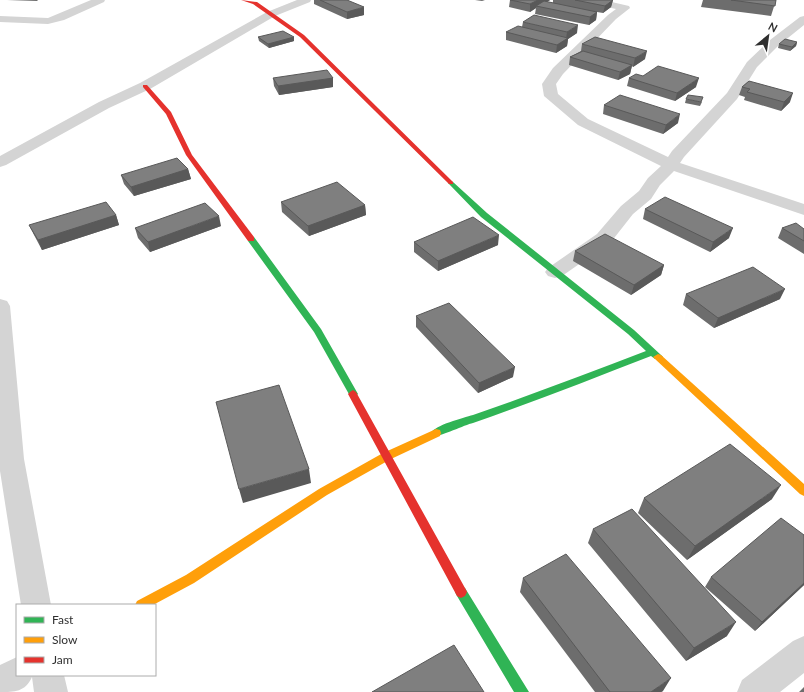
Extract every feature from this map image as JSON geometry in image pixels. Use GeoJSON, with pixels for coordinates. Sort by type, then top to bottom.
{"type":"FeatureCollection","features":[{"type":"Feature","properties":{"kind":"street"},"geometry":{"type":"LineString","coordinates":[[0,19],[48,21],[60,18],[100,0]]}},
{"type":"Feature","properties":{"kind":"street"},"geometry":{"type":"LineString","coordinates":[[243,0],[255,3],[302,36],[484,215],[631,332],[804,491]]}},
{"type":"Feature","properties":{"kind":"street"},"geometry":{"type":"LineString","coordinates":[[0,162],[104,105],[145,86],[271,14],[306,0]]}},
{"type":"Feature","properties":{"kind":"street"},"geometry":{"type":"LineString","coordinates":[[588,0],[631,5],[612,17],[558,71],[549,84],[551,96],[583,122],[672,165],[804,210]]}},
{"type":"Feature","properties":{"kind":"street"},"geometry":{"type":"LineString","coordinates":[[555,272],[604,238],[627,210],[645,196],[654,182],[672,165],[678,154],[732,96],[752,66],[774,43],[804,19]]}},
{"type":"Feature","properties":{"kind":"street"},"geometry":{"type":"LineString","coordinates":[[145,86],[169,113],[190,155],[318,331],[473,612],[522,692]]}},
{"type":"Feature","properties":{"kind":"street"},"geometry":{"type":"LineString","coordinates":[[0,306],[11,459],[36,604]]}},
{"type":"Feature","properties":{"kind":"street"},"geometry":{"type":"LineString","coordinates":[[143,604],[190,579],[323,492],[387,456],[451,426],[528,400],[652,352]]}},
{"type":"Feature","properties":{"kind":"street"},"geometry":{"type":"LineString","coordinates":[[754,692],[804,652]]}},
{"type":"Feature","properties":{"kind":"street"},"geometry":{"type":"LineString","coordinates":[[0,683],[16,674]]}},
{"type":"Feature","properties":{"kind":"street"},"geometry":{"type":"LineString","coordinates":[[48,676],[51,692]]}},
{"type":"Feature","properties":{"kind":"building"},"geometry":{"type":"Polygon","coordinates":[[[320,0],[347,0],[364,7],[347,12],[320,0]]]}},
{"type":"Feature","properties":{"kind":"building"},"geometry":{"type":"Polygon","coordinates":[[[510,0],[538,0],[530,4],[510,0]]]}},
{"type":"Feature","properties":{"kind":"building"},"geometry":{"type":"Polygon","coordinates":[[[575,0],[613,0],[605,6],[575,0]]]}},
{"type":"Feature","properties":{"kind":"building"},"geometry":{"type":"Polygon","coordinates":[[[731,0],[776,0],[775,6],[731,0]]]}},
{"type":"Feature","properties":{"kind":"building"},"geometry":{"type":"Polygon","coordinates":[[[544,1],[597,12],[590,17],[536,6],[544,1]]]}},
{"type":"Feature","properties":{"kind":"building"},"geometry":{"type":"Polygon","coordinates":[[[534,15],[578,25],[567,32],[523,22],[534,15]]]}},
{"type":"Feature","properties":{"kind":"building"},"geometry":{"type":"Polygon","coordinates":[[[518,26],[568,38],[557,45],[506,32],[518,26]]]}},
{"type":"Feature","properties":{"kind":"building"},"geometry":{"type":"Polygon","coordinates":[[[283,31],[294,37],[268,44],[258,37],[283,31]]]}},
{"type":"Feature","properties":{"kind":"building"},"geometry":{"type":"Polygon","coordinates":[[[595,37],[647,51],[635,58],[582,44],[595,37]]]}},
{"type":"Feature","properties":{"kind":"building"},"geometry":{"type":"Polygon","coordinates":[[[785,39],[797,42],[792,47],[779,44],[785,39]]]}},
{"type":"Feature","properties":{"kind":"building"},"geometry":{"type":"Polygon","coordinates":[[[583,51],[632,65],[620,72],[570,57],[583,51]]]}},
{"type":"Feature","properties":{"kind":"building"},"geometry":{"type":"Polygon","coordinates":[[[658,66],[699,78],[677,93],[629,78],[636,74],[643,76],[658,66]]]}},
{"type":"Feature","properties":{"kind":"building"},"geometry":{"type":"Polygon","coordinates":[[[327,70],[333,78],[278,86],[273,78],[327,70]]]}},
{"type":"Feature","properties":{"kind":"building"},"geometry":{"type":"Polygon","coordinates":[[[749,81],[793,93],[784,102],[747,92],[750,89],[742,87],[749,81]]]}},
{"type":"Feature","properties":{"kind":"building"},"geometry":{"type":"Polygon","coordinates":[[[620,95],[680,114],[666,125],[604,105],[620,95]]]}},
{"type":"Feature","properties":{"kind":"building"},"geometry":{"type":"Polygon","coordinates":[[[688,95],[703,97],[701,102],[686,99],[688,95]]]}},
{"type":"Feature","properties":{"kind":"building"},"geometry":{"type":"Polygon","coordinates":[[[177,158],[188,169],[131,187],[121,175],[177,158]]]}},
{"type":"Feature","properties":{"kind":"building"},"geometry":{"type":"Polygon","coordinates":[[[337,182],[365,205],[308,226],[281,202],[337,182]]]}},
{"type":"Feature","properties":{"kind":"building"},"geometry":{"type":"Polygon","coordinates":[[[665,197],[733,228],[713,242],[645,209],[665,197]]]}},
{"type":"Feature","properties":{"kind":"building"},"geometry":{"type":"Polygon","coordinates":[[[106,202],[116,215],[38,240],[29,225],[106,202]]]}},
{"type":"Feature","properties":{"kind":"building"},"geometry":{"type":"Polygon","coordinates":[[[205,203],[219,216],[148,242],[135,228],[205,203]]]}},
{"type":"Feature","properties":{"kind":"building"},"geometry":{"type":"Polygon","coordinates":[[[473,217],[499,235],[438,261],[414,242],[473,217]]]}},
{"type":"Feature","properties":{"kind":"building"},"geometry":{"type":"Polygon","coordinates":[[[796,223],[804,229],[804,241],[782,228],[796,223]]]}},
{"type":"Feature","properties":{"kind":"building"},"geometry":{"type":"Polygon","coordinates":[[[605,234],[664,265],[634,285],[575,251],[605,234]]]}},
{"type":"Feature","properties":{"kind":"building"},"geometry":{"type":"Polygon","coordinates":[[[753,267],[785,289],[718,318],[686,294],[753,267]]]}},
{"type":"Feature","properties":{"kind":"building"},"geometry":{"type":"Polygon","coordinates":[[[449,303],[515,367],[479,383],[416,316],[449,303]]]}},
{"type":"Feature","properties":{"kind":"building"},"geometry":{"type":"Polygon","coordinates":[[[279,385],[309,469],[239,489],[216,402],[279,385]]]}},
{"type":"Feature","properties":{"kind":"building"},"geometry":{"type":"Polygon","coordinates":[[[730,444],[781,485],[695,546],[644,498],[730,444]]]}},
{"type":"Feature","properties":{"kind":"building"},"geometry":{"type":"Polygon","coordinates":[[[632,509],[736,622],[694,648],[593,529],[632,509]]]}},
{"type":"Feature","properties":{"kind":"building"},"geometry":{"type":"Polygon","coordinates":[[[781,518],[804,535],[804,583],[762,622],[711,577],[781,518]]]}},
{"type":"Feature","properties":{"kind":"building"},"geometry":{"type":"Polygon","coordinates":[[[566,554],[671,678],[651,692],[610,692],[523,578],[566,554]]]}},
{"type":"Feature","properties":{"kind":"building"},"geometry":{"type":"Polygon","coordinates":[[[454,645],[484,692],[372,692],[454,645]]]}},
{"type":"Feature","properties":{"kind":"traffic: fast"},"geometry":{"type":"LineString","coordinates":[[451,183],[484,215],[631,332],[658,357]]}},
{"type":"Feature","properties":{"kind":"traffic: fast"},"geometry":{"type":"LineString","coordinates":[[251,239],[318,331],[353,394]]}},
{"type":"Feature","properties":{"kind":"traffic: fast"},"geometry":{"type":"LineString","coordinates":[[436,433],[451,426],[528,400],[652,352]]}},
{"type":"Feature","properties":{"kind":"traffic: fast"},"geometry":{"type":"LineString","coordinates":[[461,592],[522,692]]}},
{"type":"Feature","properties":{"kind":"traffic: slow"},"geometry":{"type":"LineString","coordinates":[[658,357],[804,491]]}},
{"type":"Feature","properties":{"kind":"traffic: slow"},"geometry":{"type":"LineString","coordinates":[[143,604],[190,579],[323,492],[387,456],[436,433]]}},
{"type":"Feature","properties":{"kind":"traffic: jam"},"geometry":{"type":"LineString","coordinates":[[243,0],[255,3],[302,36],[451,183]]}},
{"type":"Feature","properties":{"kind":"traffic: jam"},"geometry":{"type":"LineString","coordinates":[[145,86],[169,113],[189,155],[251,239]]}},
{"type":"Feature","properties":{"kind":"traffic: jam"},"geometry":{"type":"LineString","coordinates":[[353,394],[461,592]]}}]}
